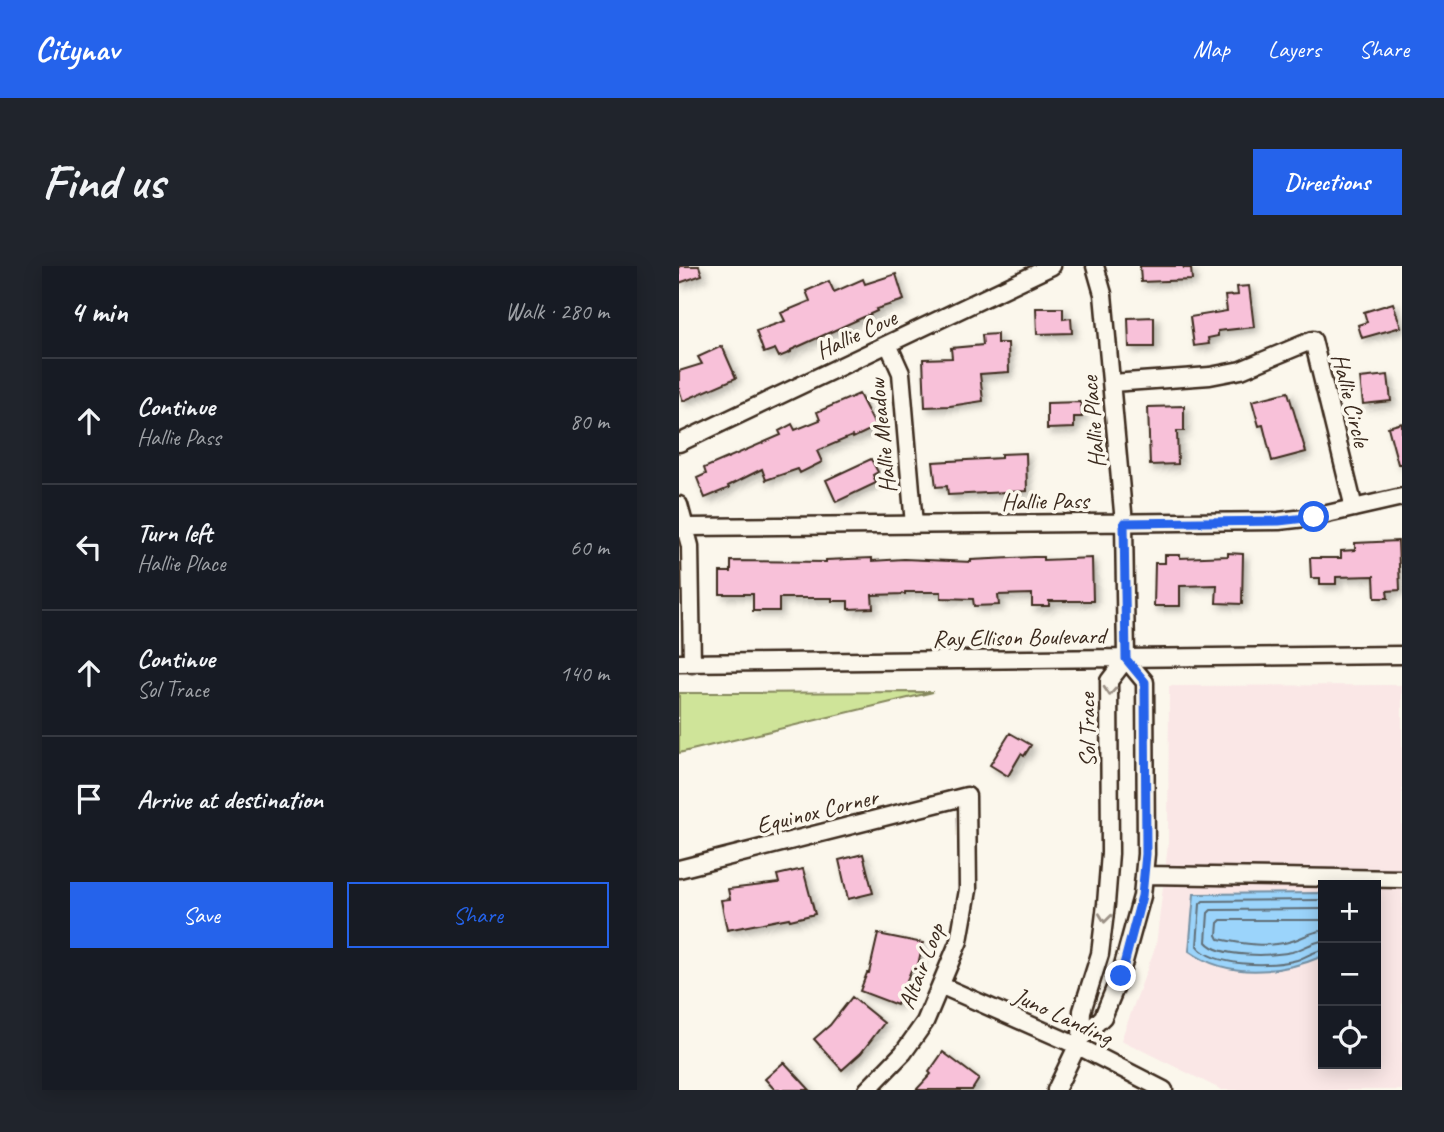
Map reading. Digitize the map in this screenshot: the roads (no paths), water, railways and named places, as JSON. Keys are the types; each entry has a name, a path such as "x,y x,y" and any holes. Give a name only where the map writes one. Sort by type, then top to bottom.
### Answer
{"street":[{"name":"Hallie Cove","path":"679,443 1052,266"},
{"name":"Hallie Place","path":"1095,266 1103,294 1124,523 1126,659"},
{"name":"Hallie Circle","path":"1112,383 1210,376 1241,370 1313,340 1354,508"},
{"name":"Hallie Meadow","path":"888,344 901,373 914,525"},
{"name":"Hallie Pass","path":"687,527 1279,521 1314,517 1402,497"},
{"path":"679,505 690,546 686,664"},
{"name":"Ray Ellison Boulevard","path":"686,664 1402,655"},
{"name":"Sol Trace","path":"1056,1090 1080,1042 1103,1017 1121,976 1133,933 1144,875 1145,682 1126,659 1109,681 1110,853 1106,904 1100,954 1082,1011 1080,1042"},
{"name":"Equinox Corner","path":"679,869 967,796"},
{"name":"Altair Loop","path":"867,1090 903,1054 925,1022 959,942 968,890 967,796"},
{"path":"1144,875 1402,879"},
{"name":"Juno Landing","path":"942,985 1080,1042 1164,1090"}],"water":[{"path":"1318,893 1318,958 1290,967 1255,971 1237,970 1204,960 1189,951 1194,894"}]}
